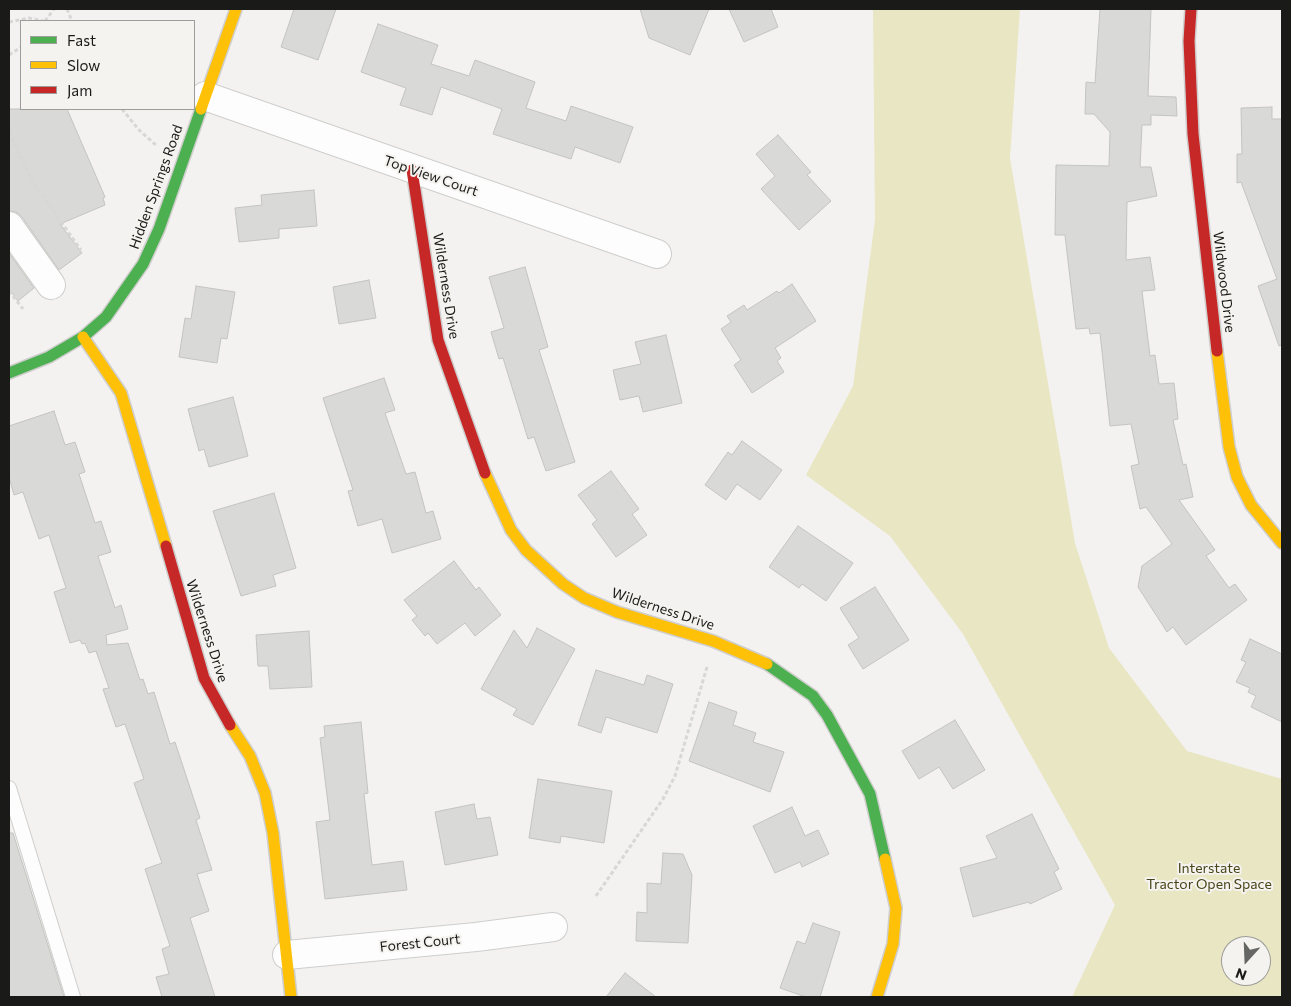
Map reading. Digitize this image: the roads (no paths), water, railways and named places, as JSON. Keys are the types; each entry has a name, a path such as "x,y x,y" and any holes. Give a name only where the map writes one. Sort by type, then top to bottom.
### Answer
{"street":[{"name":"Hidden Springs Road","path":"9,373 49,357 83,337 106,317 127,290 143,264 159,229 236,9"},
{"name":"Wildwood Drive","path":"1191,9 1189,41 1193,134 1206,263 1229,447 1237,477 1251,504 1282,544"},
{"name":"Top View Court","path":"205,96 412,170 657,254"},
{"name":"Wilderness Drive","path":"412,170 438,340 492,492 511,530 526,550 563,584 584,598 617,612 656,622 713,641 774,667 813,696 827,715 870,794 896,908 894,944 877,997"},
{"path":"9,226 51,285"},
{"name":"Wilderness Drive","path":"83,337 121,393 204,678 217,705 250,756 265,793 272,833 291,997"},
{"name":"Forest Court","path":"287,955 476,937 552,927"}],"lane":[{"path":"9,788 73,997"}],"park label":[{"name":"Interstate Tractor Open Space","path":"1209,876"}]}
